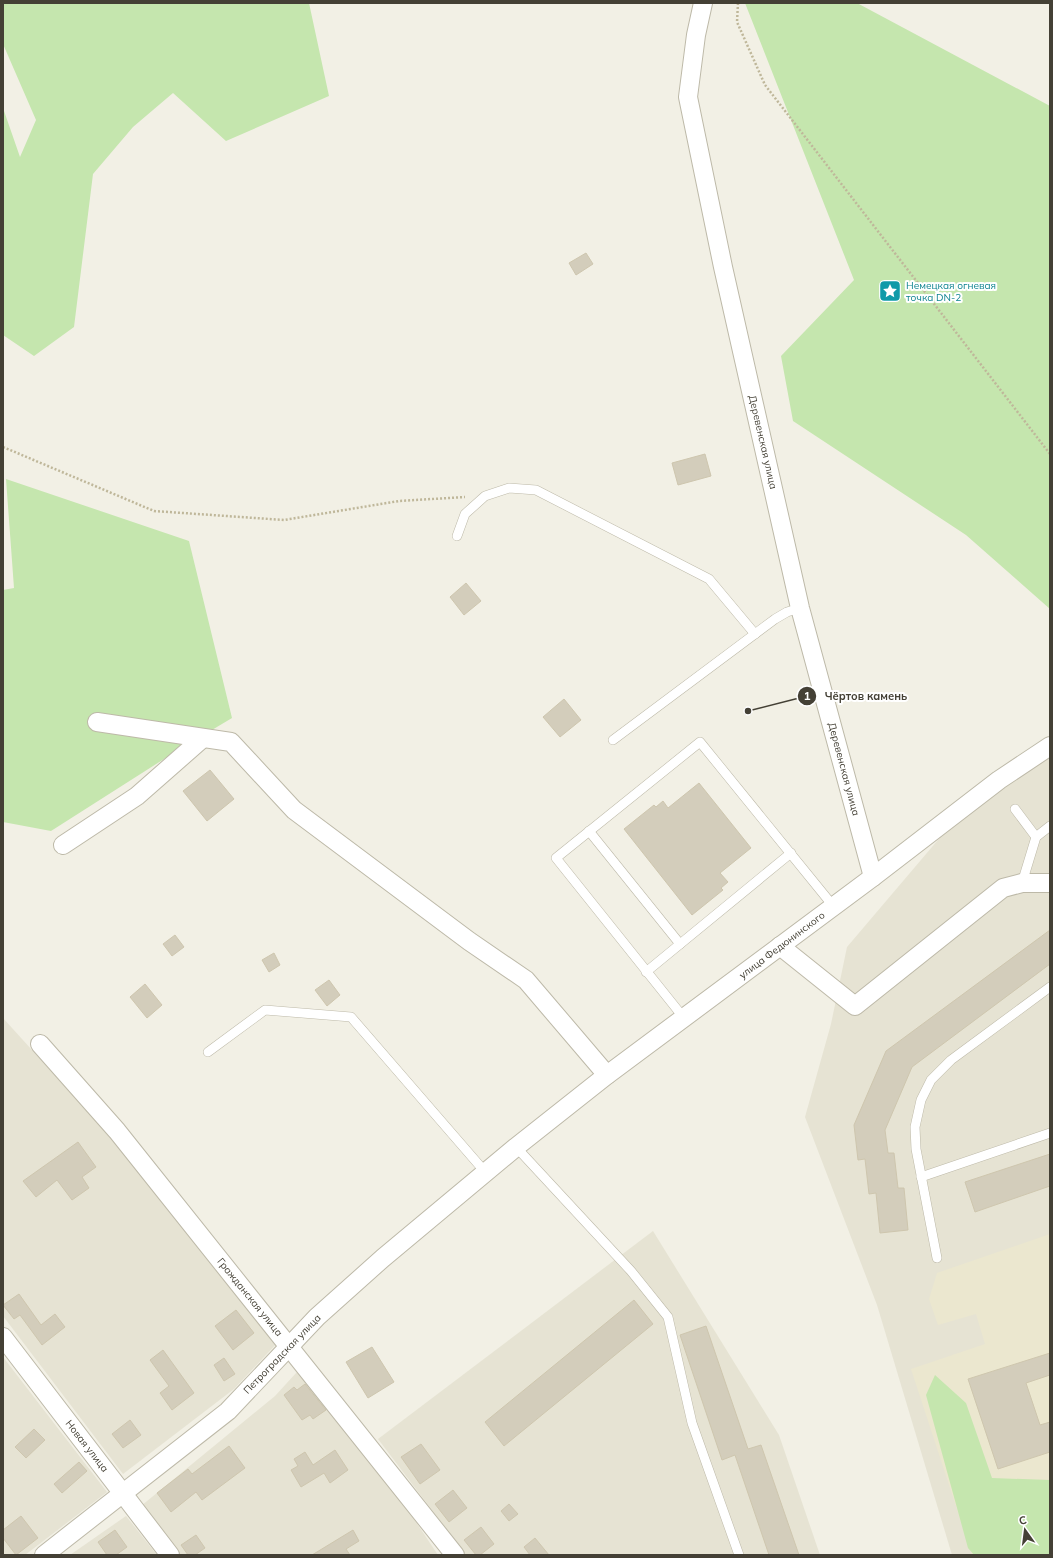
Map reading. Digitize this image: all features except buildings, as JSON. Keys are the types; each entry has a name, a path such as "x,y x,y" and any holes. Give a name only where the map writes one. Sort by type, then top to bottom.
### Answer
{"street":[{"name":"Деревенская улица","path":"703,3 696,35 688,97 723,267 800,608 873,877"},
{"path":"97,722 231,742 294,810 469,941 526,980 607,1075"},
{"path":"63,844 137,796 203,738"},
{"name":"улица Федюнинского","path":"516,1147 607,1075 834,907 999,780 1050,746"},
{"path":"780,946 855,1006 1003,888 1022,883 1050,883"},
{"name":"Гражданская улица","path":"40,1044 117,1131 455,1555"},
{"name":"Петроградская улица","path":"44,1555 228,1411 317,1317 383,1258 516,1147"},
{"name":"Новая улица","path":"3,1337 170,1555"}],"lane":[{"path":"457,536 465,514 485,496 509,488 536,490 709,579 755,634"},
{"path":"613,740 775,619 787,612 800,608"},
{"path":"684,1018 556,858 700,742 834,907"},
{"path":"1015,809 1036,836"},
{"path":"1022,883 1036,836 1050,826"},
{"path":"589,831 680,944"},
{"path":"646,972 790,853"},
{"path":"937,1258 916,1149 915,1127 921,1100 931,1080 951,1060 1050,987"},
{"path":"208,1052 265,1010 351,1017 486,1173"},
{"path":"921,1177 1050,1133"},
{"path":"516,1147 631,1271 668,1317 692,1423 739,1555"}],"path":[{"path":"738,3 737,22 765,85 1050,454"},
{"path":"3,446 154,511 284,520 399,500 485,496"}],"shaded area":[{"path":"1050,735 1050,1555 952,1555 877,1305 805,1117 831,1024 847,947 994,774"},
{"path":"3,1018 108,1134 278,1342 234,1389 123,1474 3,1316"},
{"path":"653,1231 779,1435 820,1555 466,1555 378,1439"},
{"path":"1050,1234 1050,1555 972,1555 911,1369 985,1344 976,1314 938,1325 929,1299 937,1273"},
{"path":"3,1357 107,1492 25,1555 3,1555"},
{"path":"307,1361 438,1555 178,1555 141,1506 275,1396"},
{"path":"126,1516 157,1555 70,1555"}],"green space":[{"path":"3,3 309,3 329,96 226,141 173,93 133,127 93,174 74,327 34,356 3,335 3,108 20,157 36,120 3,44"},
{"path":"745,3 857,3 1050,106 1050,609 966,535 793,421 781,356 854,280"},
{"path":"6,479 189,541 232,718 175,752 51,831 3,822 3,590 14,588"},
{"path":"935,1375 966,1403 992,1478 1050,1480 1050,1555 974,1555 968,1548 926,1395"}],"place":[{"name":"Немецкая огневая точка DN-2","path":"890,291"},
{"name":"Чёртов камень","path":"748,711"}]}
